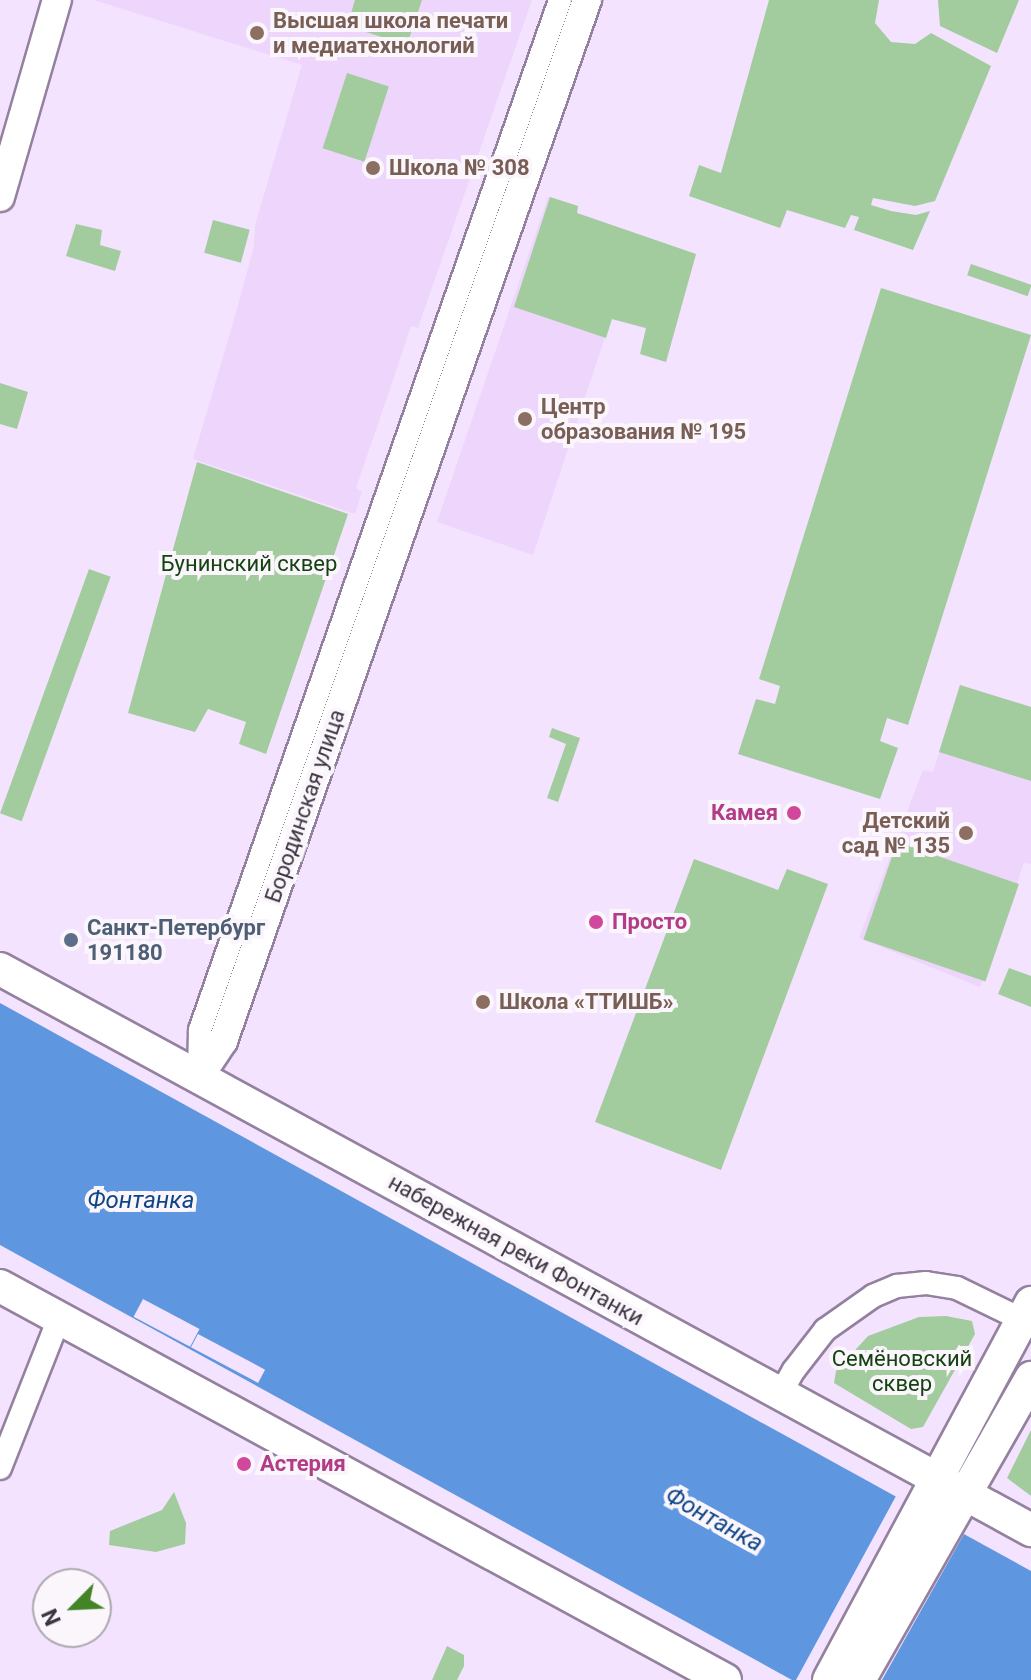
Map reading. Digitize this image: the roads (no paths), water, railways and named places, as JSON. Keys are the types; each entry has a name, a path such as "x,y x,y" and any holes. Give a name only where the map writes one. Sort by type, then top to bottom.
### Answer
{"main road":[{"name":"набережная реки Фонтанки","path":"0,969 1031,1530"},
{"path":"0,1286 725,1680"},
{"path":"859,1680 934,1518 936,1478 1028,1315"},
{"path":"829,1680 934,1518 966,1494 1031,1378"}],"street":[{"path":"0,197 57,0"},
{"name":"Бородинская улица","path":"199,1077 200,1030 560,0"},
{"name":"Бородинская улица","path":"199,1077 223,1041 587,0"},
{"path":"781,1393 794,1370 825,1330 873,1296 897,1286 926,1283 957,1288 1028,1315"},
{"path":"0,1468 59,1318"}],"water":[{"name":"Фонтанка","path":"0,1003 1031,1571 1031,1680 792,1680 0,1245"}],"place":[{"name":"Высшая школа печати и медиатехнологий","path":"257,33"},
{"name":"Школа № 308","path":"373,168"},
{"name":"Центр образования № 195","path":"525,419"},
{"name":"Камея","path":"794,813"},
{"name":"Детский сад № 135","path":"966,833"},
{"name":"Просто","path":"596,922"},
{"name":"Санкт-Петербург 191180","path":"71,940"},
{"name":"Школа «ТТИШБ»","path":"483,1002"},
{"name":"Астерия","path":"244,1464"}],"park label":[{"name":"Бунинский сквер","path":"249,564"},
{"name":"Семёновский сквер","path":"902,1370"}]}
